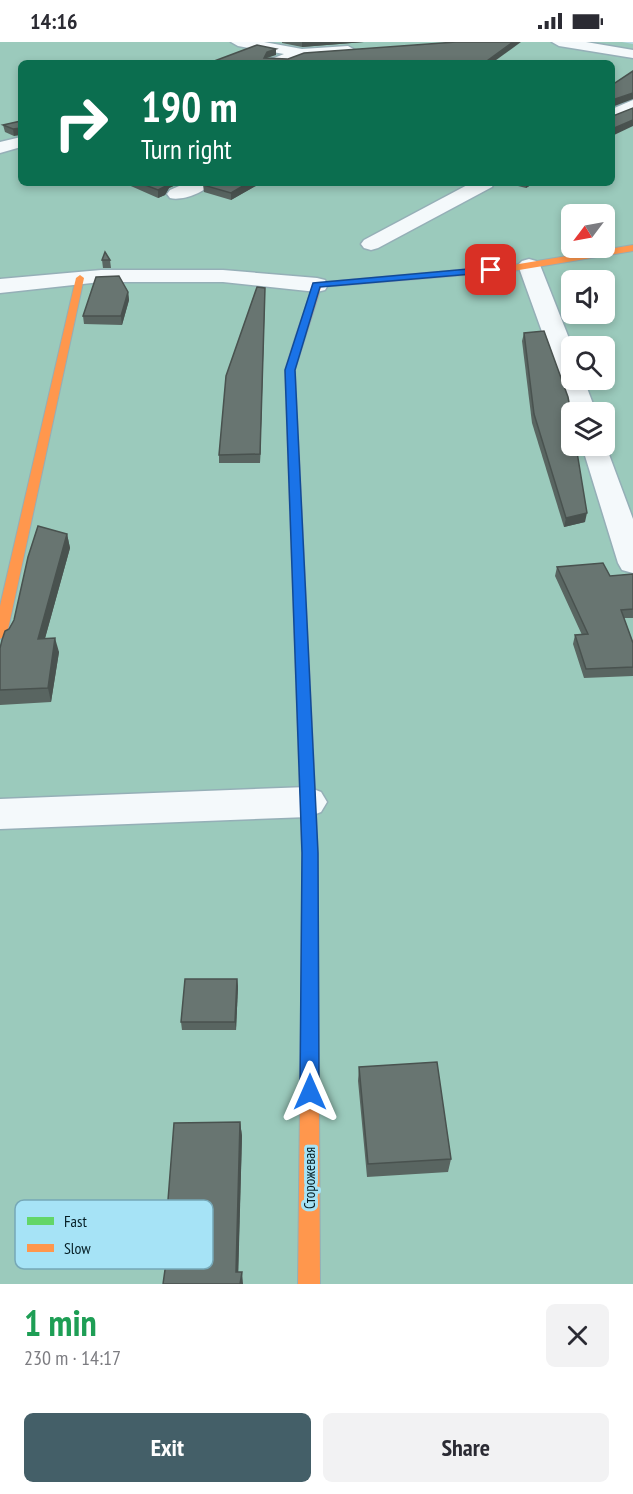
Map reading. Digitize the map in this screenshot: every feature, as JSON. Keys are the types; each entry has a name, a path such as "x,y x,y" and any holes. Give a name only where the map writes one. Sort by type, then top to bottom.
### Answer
{"street":[{"path":"238,42 302,53 361,50"},
{"path":"559,42 633,54"},
{"path":"282,60 302,53"},
{"path":"615,114 633,105"},
{"path":"0,148 18,143"},
{"path":"177,194 195,186"},
{"path":"371,244 479,186"},
{"path":"0,286 101,276 223,276 317,285 529,266 633,248"},
{"path":"529,266 561,350"},
{"path":"0,634 80,278"},
{"name":"Сторожевая","path":"309,1284 310,853 290,370 317,285"},
{"path":"598,456 633,563"},
{"path":"0,814 308,802"}],"green space":[{"path":"0,42 622,42 633,44 633,1284 0,1284"}],"building":[{"path":"456,42 513,42 488,60 217,60 257,45 276,49 267,52 264,58 288,59 304,53"},
{"path":"633,71 633,93 615,99 615,83"},
{"path":"633,108 633,120 615,128 615,115"},
{"path":"18,122 18,128 13,129 3,125"},
{"path":"148,186 165,186 158,190"},
{"path":"206,186 243,186 231,193"},
{"path":"105,252 110,260 102,260"},
{"path":"119,276 128,292 121,316 83,316 96,277"},
{"path":"257,287 265,288 260,454 219,455 226,376"},
{"path":"544,331 561,378 561,390 565,390 568,397 569,402 561,402 561,456 578,456 587,513 566,518 534,414 524,333"},
{"path":"38,526 67,534 38,639 55,638 48,688 0,690 0,648 5,631 9,629 14,620 28,557"},
{"path":"603,563 610,576 633,574 633,609 621,610 633,643 633,667 586,669 575,635 588,634 557,567"},
{"path":"185,979 237,979 235,1022 181,1022"},
{"path":"437,1062 451,1159 368,1164 359,1067"},
{"path":"240,1122 236,1272 242,1272 240,1284 163,1284 165,1269 213,1269 213,1200 168,1200 174,1123"}],"traffic: fast":[{"path":"301,335 290,370 310,853 310,913"}],"traffic: slow":[{"path":"301,335 317,285 513,268 633,248"},
{"path":"0,634 80,278"},
{"path":"309,1284 310,913"}],"route":[{"path":"310,1092 310,853 290,370 317,285 491,270"}]}
